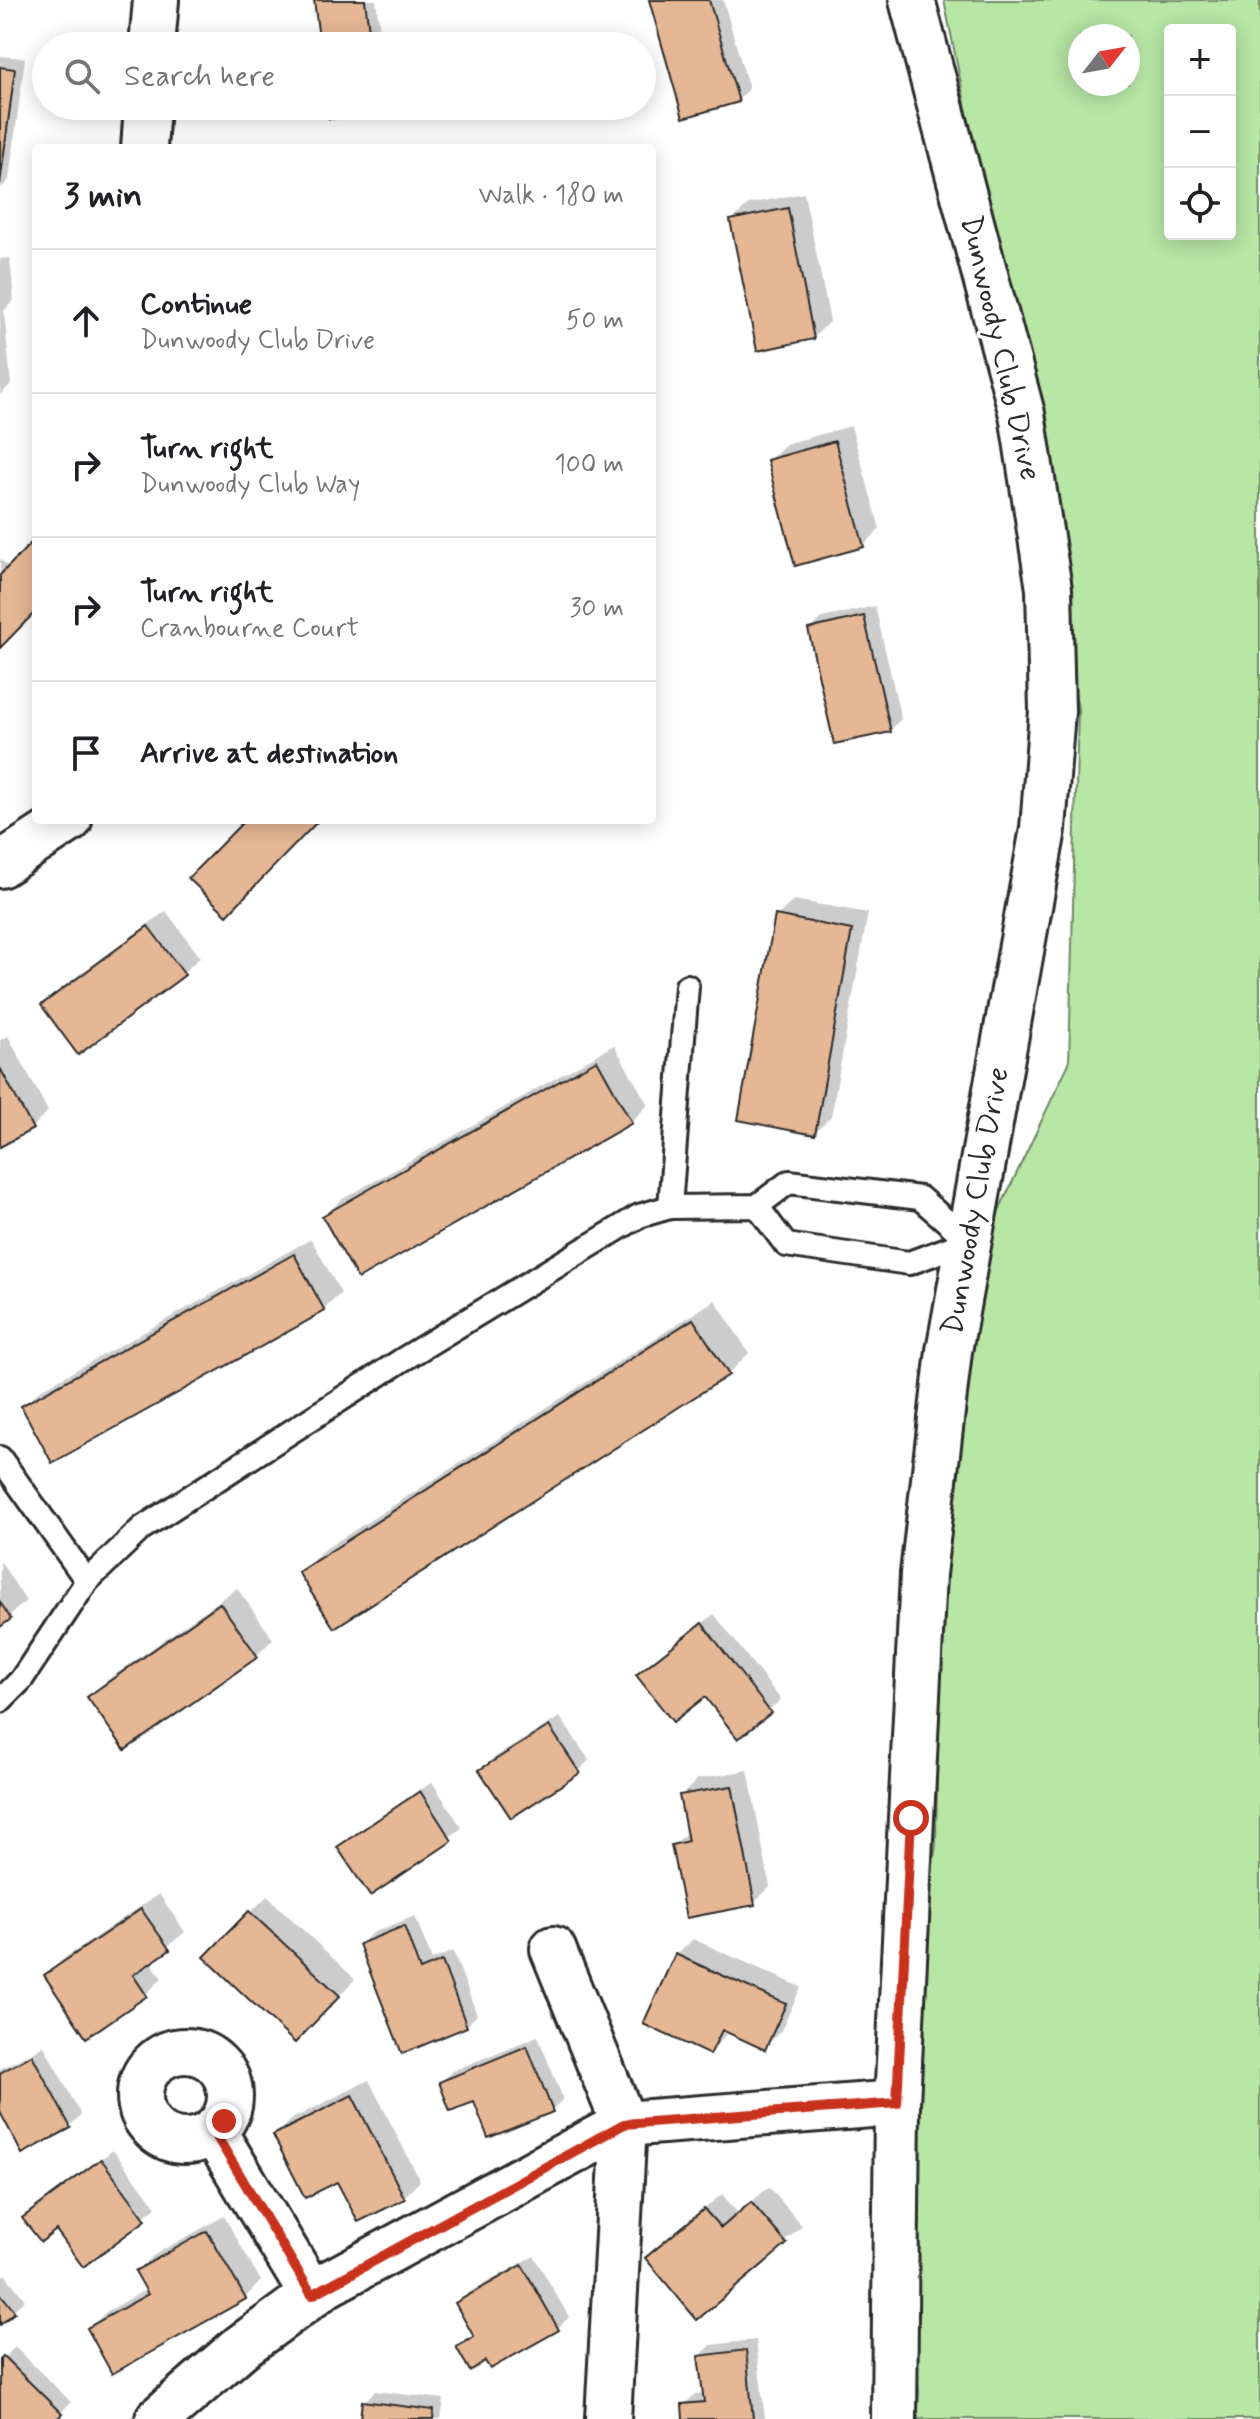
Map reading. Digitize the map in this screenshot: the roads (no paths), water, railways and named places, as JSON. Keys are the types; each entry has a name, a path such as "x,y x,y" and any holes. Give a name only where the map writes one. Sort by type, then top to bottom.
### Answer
{"street":[{"path":"153,32 156,0"},
{"name":"Dunwoody Club Drive","path":"894,2419 897,2103 923,1574 949,1351 1043,829 1052,711 1049,589 1022,414 912,0"},
{"path":"144,144 146,120"},
{"path":"0,865 63,824"},
{"path":"553,1949 624,2124 608,2419"},
{"path":"158,2419 241,2347 312,2295 624,2124 897,2103"},
{"path":"214,2132 312,2295"}],"lane":[{"path":"670,1207 687,986"},
{"path":"0,1701 21,1680 87,1581 142,1528 402,1360 639,1216 670,1207 757,1206 789,1182 920,1198 969,1241 909,1263 786,1245 757,1206"},
{"path":"0,1458 87,1581"}]}
